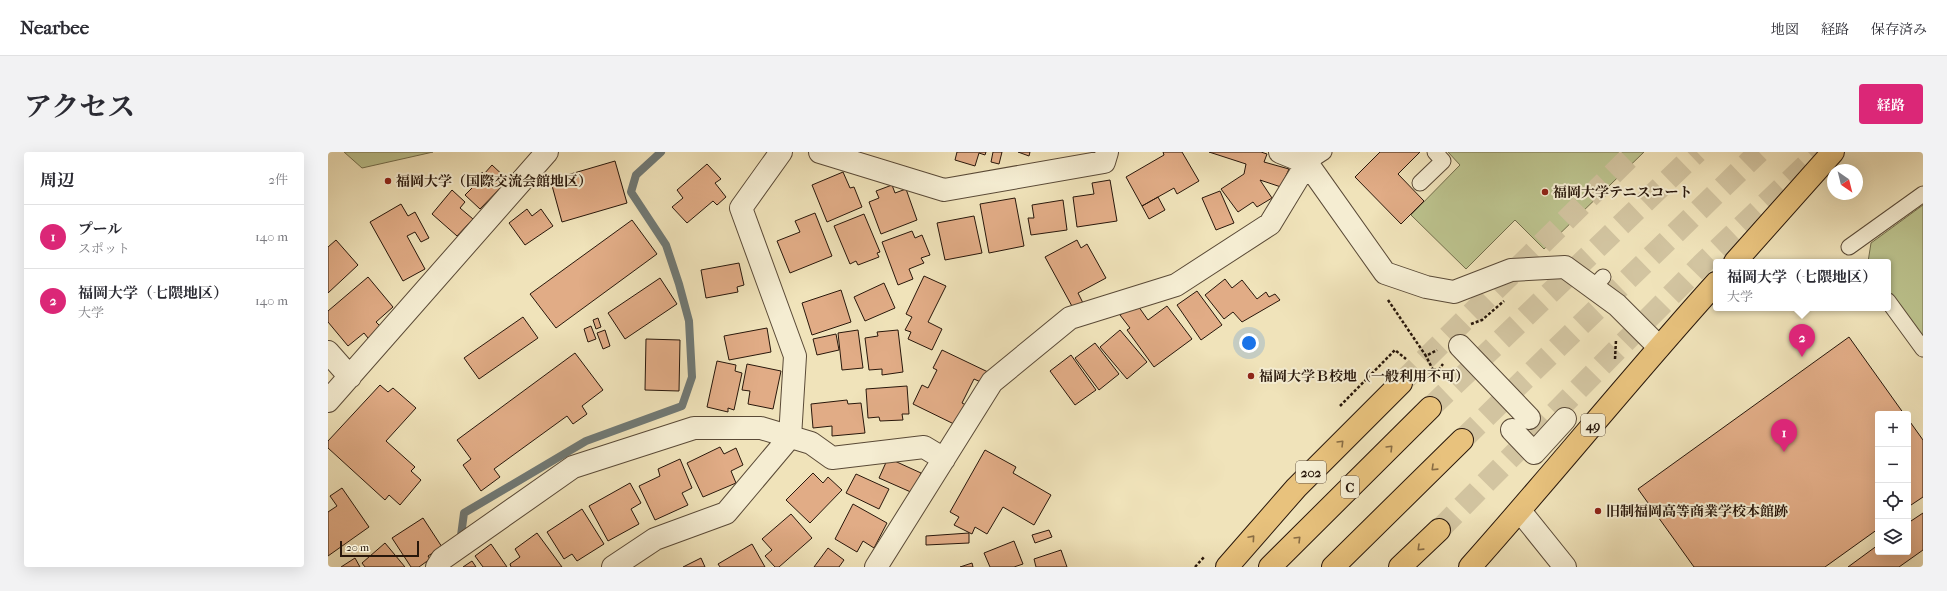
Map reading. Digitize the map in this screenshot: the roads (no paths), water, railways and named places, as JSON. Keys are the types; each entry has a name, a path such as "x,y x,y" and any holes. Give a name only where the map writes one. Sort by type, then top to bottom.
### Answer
{"main road":[{"path":"1738,259 1833,152"},
{"name":"49","path":"1470,567 1713,286"},
{"name":"202","path":"1227,567 1296,488 1402,382"},
{"name":"C","path":"1270,567 1430,408"},
{"path":"1333,567 1462,440"},
{"path":"1400,567 1439,530"}],"street":[{"path":"328,401 547,152"},
{"path":"613,567 655,539 726,512 790,437 795,356 741,208 780,152"},
{"path":"820,152 944,190 1104,162 1107,152"},
{"path":"1280,152 1309,156 1384,273 1426,287 1454,292 1511,270 1565,267 1598,282 1617,305 1659,347"},
{"path":"876,567 992,382 1070,318 1176,285 1270,224 1309,156"},
{"path":"1460,346 1520,424 1534,453 1565,419"},
{"path":"328,352 350,377"},
{"path":"439,563 574,467 694,428 761,428 811,443 832,458 924,447 944,459"},
{"path":"1520,511 1565,567"}],"lane":[{"path":"1420,184 1443,161 1435,152"},
{"path":"1849,247 1923,194"},
{"path":"1891,304 1923,349"}],"waterway":[{"path":"460,543 464,513 586,441 682,406 692,377 689,321 666,245 631,192 636,175 661,152"}],"tunnel":[{"path":"1401,383 1635,152"},
{"path":"1430,408 1697,152"},
{"path":"1462,440 1759,152"},
{"path":"1439,530 1702,264 1820,152"}],"place":[{"name":"福岡大学（国際交流会館地区）","path":"388,181"},
{"name":"福岡大学テニスコート","path":"1545,192"},
{"name":"福岡大学（七隈地区）","path":"1802,357"},
{"name":"福岡大学Ｂ校地（一般利用不可）","path":"1251,376"},
{"name":"プール","path":"1784,452"},
{"name":"旧制福岡高等商業学校本館跡","path":"1598,511"}]}
